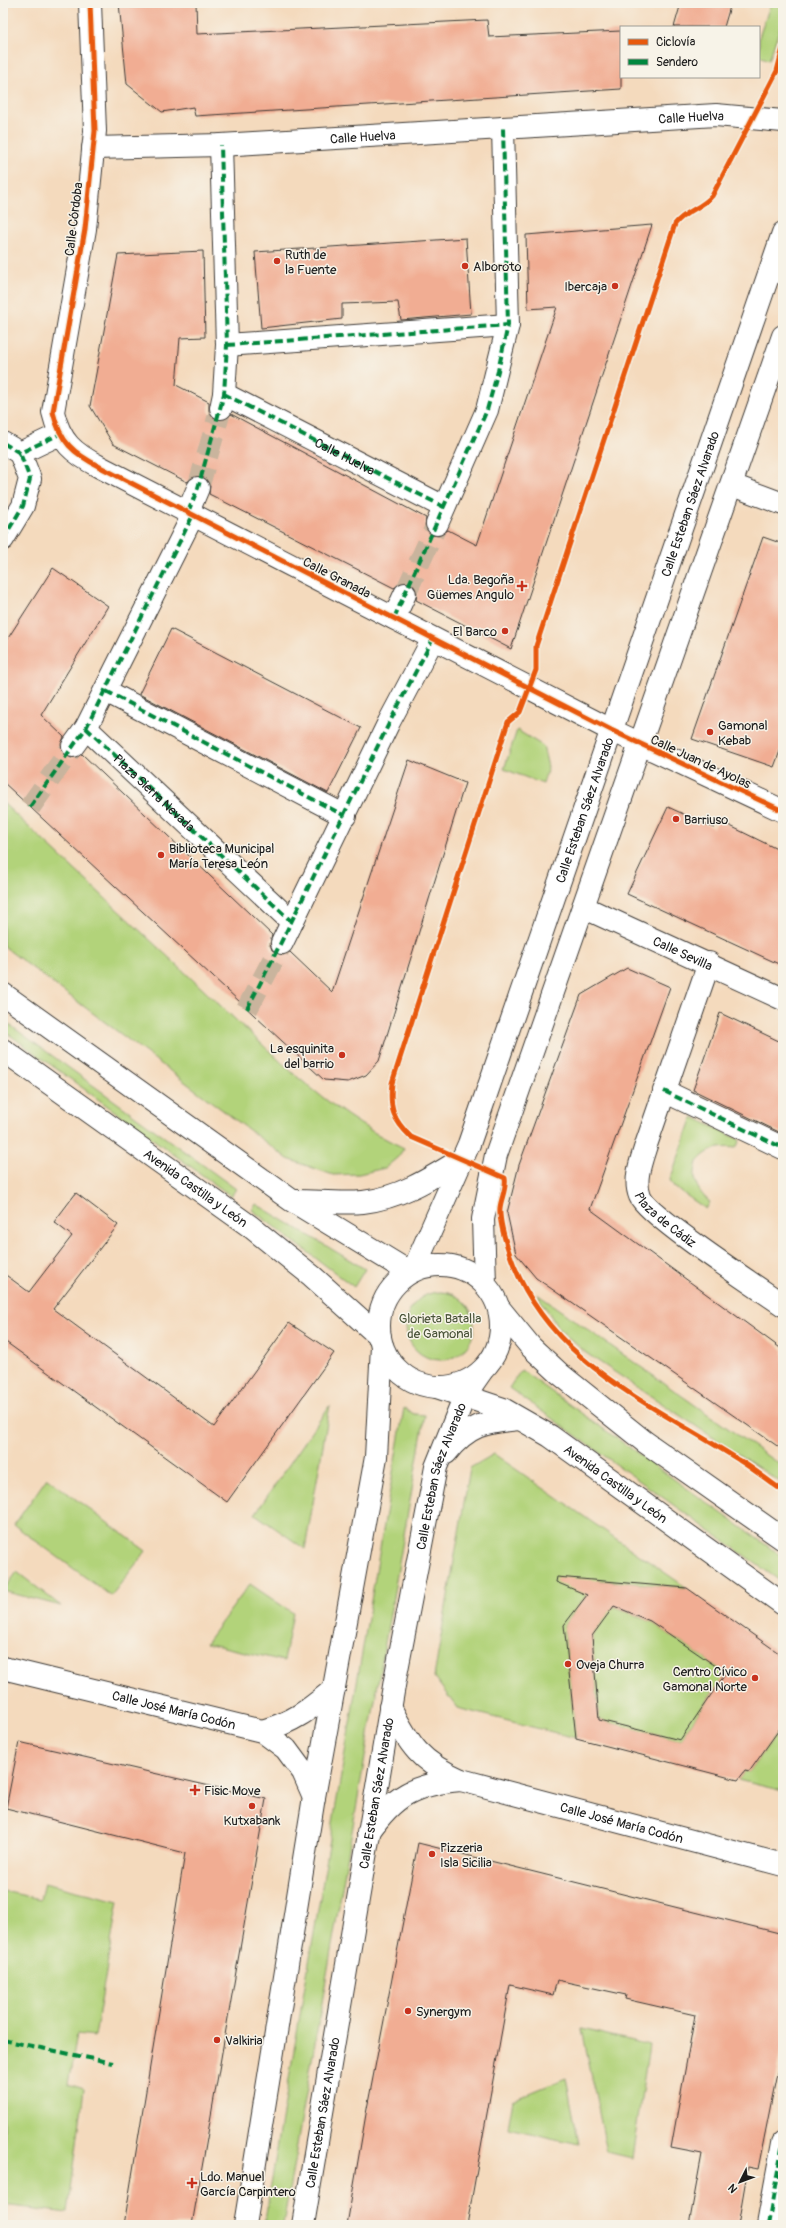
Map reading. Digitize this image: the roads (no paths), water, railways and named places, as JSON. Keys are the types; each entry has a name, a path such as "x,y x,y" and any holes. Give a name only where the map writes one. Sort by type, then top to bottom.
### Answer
{"street":[{"name":"Calle Córdoba","path":"60,434 53,412 85,229 95,132 90,3"},
{"name":"Calle Huelva","path":"93,148 221,145 716,115 783,121"},
{"name":"Calle Huelva","path":"221,145 227,345 222,401 440,516 487,410 498,371 508,325 504,128"},
{"name":"Calle Esteban Sáez Alvarado","path":"411,1272 469,1144 783,232"},
{"path":"227,345 508,325"},
{"path":"485,1284 483,1219 496,1155 783,336"},
{"path":"3,539 23,506 30,479 12,448 60,434"},
{"name":"Calle Granada","path":"60,434 71,448 82,457 611,730"},
{"path":"732,485 783,504"},
{"path":"73,746 86,728 106,691 191,513 198,488"},
{"path":"394,618 405,594"},
{"path":"282,943 345,816 389,722 433,638"},
{"path":"106,691 345,816"},
{"name":"Plaza Sierra Nevada","path":"86,728 292,922"},
{"name":"Calle Juan de Ayolas","path":"611,730 783,811"},
{"name":"Calle Sevilla","path":"583,907 709,963 783,999"},
{"name":"Plaza de Cádiz","path":"709,963 664,1091 640,1166 638,1189 640,1198 663,1220 783,1306"},
{"path":"3,994 291,1200 411,1272"},
{"name":"Avenida Castilla y León","path":"3,1050 251,1228 312,1276 381,1341"},
{"path":"664,1091 783,1148"},
{"path":"291,1200 363,1202 386,1197 412,1188 462,1159"},
{"path":"245,2225 314,1797 376,1457 381,1341 379,1322 384,1299 399,1280 411,1272 433,1265 456,1266 466,1270 485,1284 494,1295 499,1308 502,1329 499,1343 494,1355 481,1372 461,1384 437,1387 415,1382 404,1375 391,1363 381,1341"},
{"path":"499,1308 531,1347 560,1374 645,1442 783,1539"},
{"name":"Calle Esteban Sáez Alvarado","path":"303,2225 390,1707 436,1467 465,1395 481,1372"},
{"name":"Avenida Castilla y León","path":"437,1387 465,1395 503,1409 550,1436 783,1604"},
{"path":"436,1467 453,1445 471,1429 493,1421 519,1419"},
{"name":"Calle José María Codón","path":"3,1668 262,1731 286,1748 303,1772 314,1797"},
{"path":"262,1731 284,1725 307,1712 334,1689"},
{"name":"Calle José María Codón","path":"390,1707 412,1747 426,1761 443,1772 461,1780 783,1865"},
{"name":"Calle José María Codón","path":"368,1833 382,1813 399,1798 417,1787 436,1782 461,1780"},
{"path":"768,2225 783,2144"}],"tunnel":[{"path":"198,488 221,408"},
{"path":"405,594 437,524"},
{"path":"30,807 73,746"},
{"path":"247,1009 282,943"}],"place":[{"name":"Ruth de la Fuente","path":"277,261"},
{"name":"Alboroto","path":"465,266"},
{"name":"Ibercaja","path":"615,286"},
{"name":"Lda. Begoña Güemes Angulo","path":"522,586"},
{"name":"El Barco","path":"505,631"},
{"name":"Gamonal Kebab","path":"710,732"},
{"name":"Barriuso","path":"676,819"},
{"name":"Biblioteca Municipal María Teresa León","path":"161,855"},
{"name":"La esquinita del barrio","path":"342,1055"},
{"name":"Oveja Churra","path":"568,1664"},
{"name":"Centro Cívico Gamonal Norte","path":"755,1678"},
{"name":"Fisic Move","path":"195,1790"},
{"name":"Kutxabank","path":"252,1806"},
{"name":"Pizzeria Isla Sicilia","path":"432,1854"},
{"name":"Synergym","path":"408,2011"},
{"name":"Valkiria","path":"217,2040"},
{"name":"Ldo. Manuel García Carpintero","path":"192,2183"}],"park label":[{"name":"Glorieta Batalla de Gamonal","path":"440,1326"}]}
